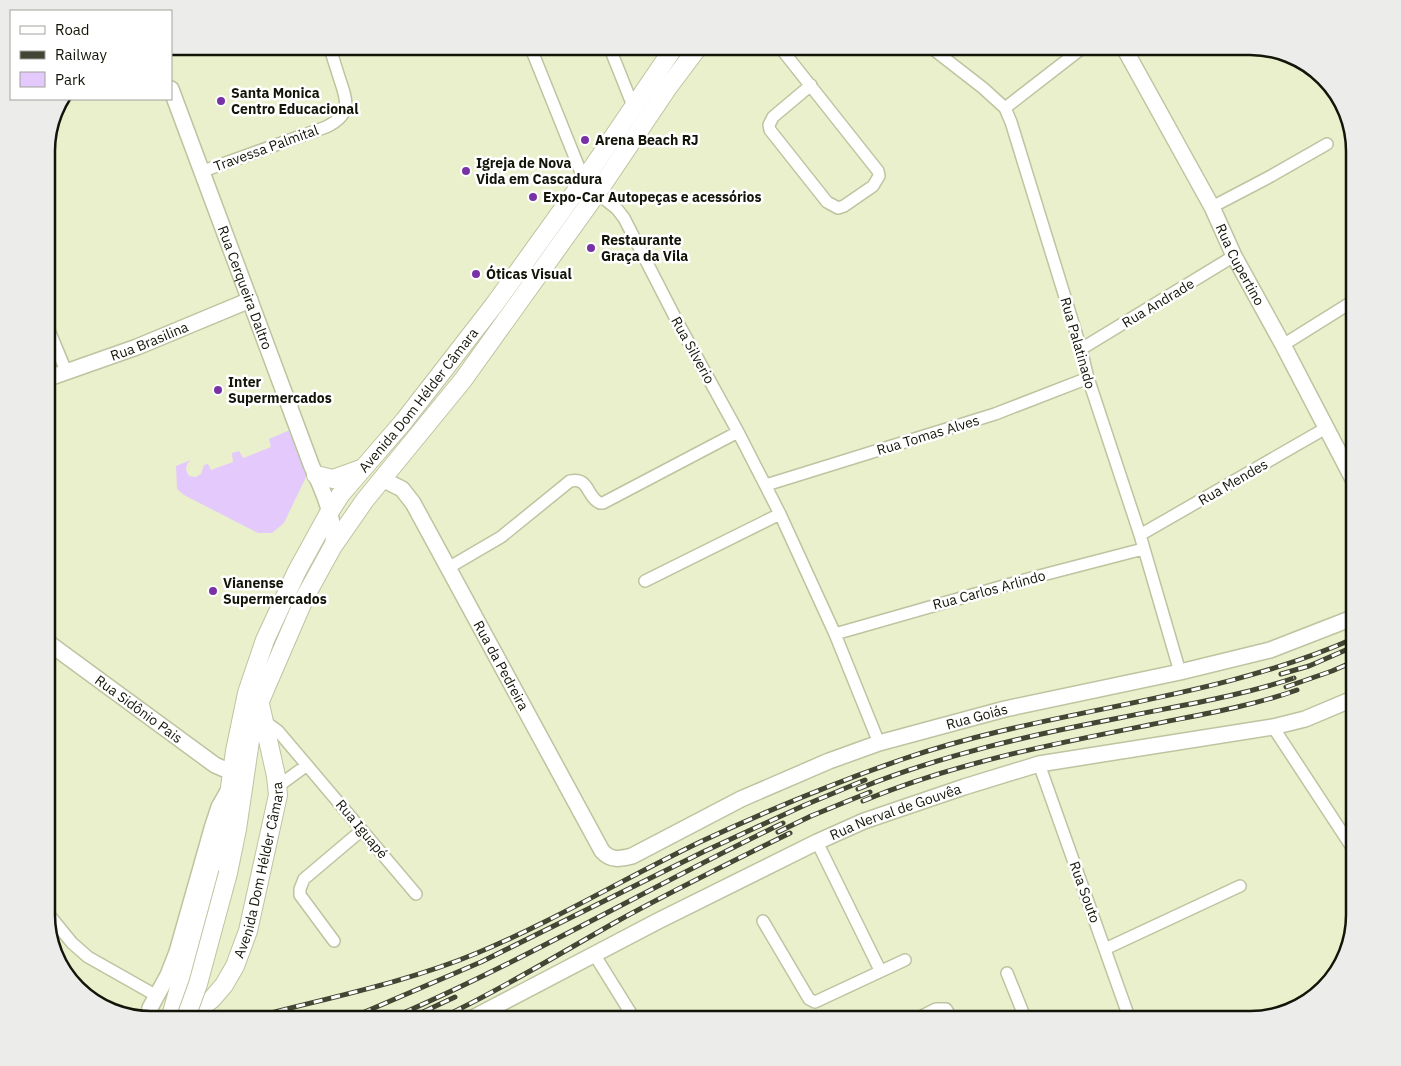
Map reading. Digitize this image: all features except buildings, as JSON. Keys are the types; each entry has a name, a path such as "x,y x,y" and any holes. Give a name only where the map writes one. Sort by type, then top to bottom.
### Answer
{"main road":[{"name":"Avenida Dom Hélder Câmara","path":"221,871 225,824 241,714 252,673 281,604 330,510 361,469 404,420 494,305 584,180 669,55"},
{"name":"Avenida Dom Hélder Câmara","path":"221,871 237,829 252,727 260,701 282,646 305,597 334,546 348,522 463,380 597,193 669,86 692,55"},
{"name":"Rua Cupertino","path":"1128,55 1212,207 1234,256 1346,466"},
{"name":"Rua Cerqueira Daltro","path":"172,92 330,510 334,526 334,546"},
{"name":"Rua Brasilina","path":"55,375 137,347 250,300"},
{"path":"316,475 333,479 361,469"},
{"name":"Rua da Pedreira","path":"382,479 407,493 602,851 607,857 614,858"},
{"name":"Rua Goiás","path":"614,858 632,856 742,800 829,761 879,743 1006,709 1180,672 1270,650 1346,621"},
{"name":"Rua Sidônio Pais","path":"55,654 215,765 232,780"},
{"name":"Avenida Dom Hélder Câmara","path":"197,1011 212,999 229,977 237,961 248,931 276,804 277,787 274,761 260,701"},
{"name":"Rua Nerval de Gouvêa","path":"486,1011 594,954 817,842 864,822 964,787 1039,764 1273,727 1305,719 1346,702"},
{"name":"Avenida Dom Hélder Câmara","path":"150,1011 177,952 216,816 232,780"},
{"path":"173,1011 221,871"},
{"path":"188,1011 198,984 221,871"}],"street":[{"name":"Travessa Palmital","path":"203,171 317,130 338,120 345,110 347,99 332,55"},
{"path":"534,55 584,180"},
{"path":"613,55 633,106"},
{"path":"785,55 810,85 878,171 879,176 873,186 838,208 827,202 770,130 769,125 773,117 810,85"},
{"name":"Rua Palatinado","path":"941,55 1005,108 1020,150 1081,349 1088,378 1140,535 1180,672"},
{"path":"1005,108 1073,55"},
{"path":"1212,207 1326,144"},
{"name":"Rua Silverio","path":"597,193 617,209 624,218 678,323 766,485 835,634 879,743"},
{"name":"Rua Andrade","path":"1081,349 1234,256"},
{"path":"1283,345 1346,306"},
{"path":"55,344 66,371"},
{"name":"Rua Tomas Alves","path":"766,485 995,414 1088,378"},
{"name":"Rua Mendes","path":"1140,535 1326,428"},
{"path":"448,568 501,537 570,481 580,481 587,487 594,500 603,503 738,432"},
{"path":"645,581 780,514"},
{"name":"Rua Carlos Arlindo","path":"835,634 988,590 1143,549"},
{"name":"Rua Iguapé","path":"264,721 278,731 416,894"},
{"path":"1273,727 1346,838"},
{"name":"Rua Souto","path":"1039,764 1127,1011"},
{"path":"277,787 307,765"},
{"path":"334,941 300,895 300,889 304,879 362,830"},
{"path":"817,842 880,970"},
{"path":"1105,949 1240,886"},
{"path":"763,921 812,1001 818,1002 880,970 905,960"},
{"path":"55,922 72,943 88,957 157,996"},
{"path":"594,954 629,1011"},
{"path":"1007,973 1022,1011"},
{"path":"934,1011 940,1008 947,1011"}],"green space":[{"path":"292,430 306,471 306,477 284,523 272,533 258,533 184,495 177,489 176,466 191,460 187,464 186,470 189,476 196,477 201,474 204,465 208,464 211,470 233,462 232,453 239,451 243,458 271,447 269,439"}],"railway":[{"path":"279,1011 420,974 477,953 506,941 672,856 775,808 903,759 959,742 1016,728 1244,677 1346,641"},
{"path":"1281,674 1309,666 1346,650"},
{"path":"1286,687 1346,665"},
{"path":"858,789 921,766 987,747 1053,731 1229,696 1294,678"},
{"path":"863,801 968,765 1223,710 1297,690"},
{"path":"367,1011 481,962 705,851 865,780"},
{"path":"778,832 811,816 870,792"},
{"path":"407,1011 537,949 783,823"},
{"path":"456,1011 614,923 790,833"},
{"path":"425,1011 455,997"}],"place":[{"name":"Santa Monica Centro Educacional","path":"221,101"},
{"name":"Arena Beach RJ","path":"585,140"},
{"name":"Igreja de Nova Vida em Cascadura","path":"466,171"},
{"name":"Expo-Car Autopeças e acessórios","path":"533,197"},
{"name":"Restaurante Graça da Vila","path":"591,248"},
{"name":"Óticas Visual","path":"476,274"},
{"name":"Inter Supermercados","path":"218,390"},
{"name":"Vianense Supermercados","path":"213,591"}]}
